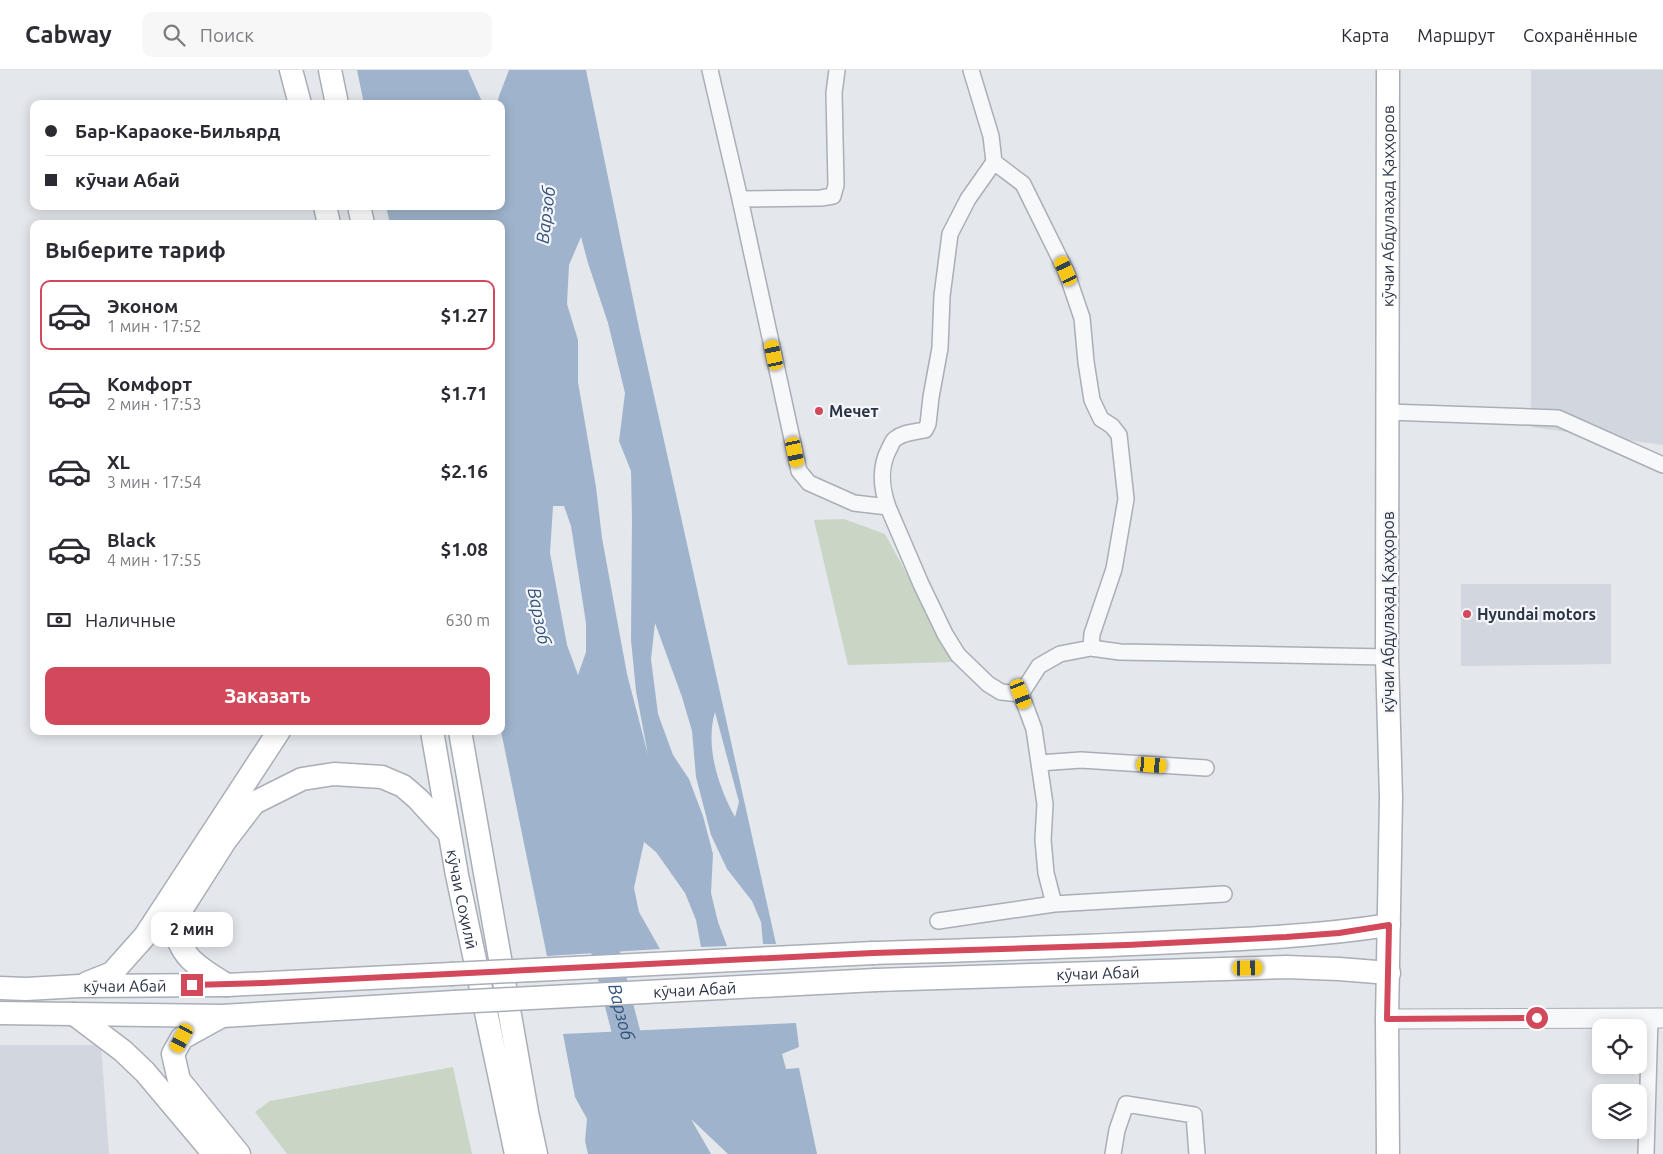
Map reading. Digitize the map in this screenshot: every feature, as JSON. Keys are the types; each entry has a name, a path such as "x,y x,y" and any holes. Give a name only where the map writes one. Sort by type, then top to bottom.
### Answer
{"main road":[{"path":"291,70 299,100"},
{"path":"330,70 336,100"},
{"name":"кӯчаи Абдулаҳад Қаҳҳоров","path":"1388,70 1387,657 1391,798 1387,1019 1388,1154"},
{"path":"80,986 112,973 145,936 276,735"},
{"name":"кӯчаи Соҳилӣ","path":"433,735 449,833 516,1154"},
{"path":"461,735 525,1102 536,1154"},
{"path":"226,984 199,968 183,951 175,932 174,921 225,841 254,804 302,779 334,774 382,777 403,786 418,799 449,833"},
{"name":"кӯчаи Абаӣ","path":"0,988 226,984 873,953 1127,945 1339,933 1389,925"},
{"name":"кӯчаи Абаӣ","path":"0,1013 222,1016 876,980 1286,967 1339,968 1389,973"},
{"path":"74,1014 123,1051 145,1072 214,1154"},
{"path":"222,1016 182,1038 173,1054 179,1080 239,1154"}],"street":[{"path":"710,70 799,471 809,483 854,503 888,506"},
{"path":"740,199 821,198 833,196 836,185 834,93 837,70"},
{"path":"970,70 991,136 994,162 968,199 950,234 942,296 940,348 928,424 925,430 909,432 894,440 883,464 882,490 921,584 945,634 958,655 988,684 1001,692 1021,694"},
{"path":"994,162 1023,184 1066,271 1082,318 1092,400 1101,419 1112,426 1119,435 1126,499 1114,569 1092,634 1091,648"},
{"path":"1388,412 1558,418 1663,465"},
{"path":"1021,694 1039,666 1060,654 1091,648 1120,652 1387,657"},
{"path":"1021,694 1034,729 1045,804 1043,840 1046,873 1054,904"},
{"path":"1039,763 1080,760 1206,768"},
{"path":"938,921 1054,904 1224,894"},
{"path":"1387,1019 1657,1018 1646,1154"},
{"path":"1112,1154 1117,1130 1126,1104 1194,1115 1197,1154"}],"shaded area":[{"path":"1531,70 1663,70 1663,445 1531,427"},
{"name":"Hyundai motors","path":"1461,584 1611,584 1611,664 1461,666"},
{"path":"0,1045 101,1045 109,1154 0,1154"}],"green space":[{"path":"844,519 885,534 955,662 848,665 814,520"},
{"path":"453,1067 472,1154 287,1154 255,1112 270,1101"}],"water":[{"path":"357,70 468,70 481,100 363,100"},
{"path":"509,70 586,70 639,328 776,944 763,944 761,922 752,901 727,869 711,835 696,777 692,731 682,697 655,623 651,659 658,714 673,755 689,779 703,816 713,854 711,893 718,922 727,946 701,947 696,920 685,893 656,852 644,842 634,888 639,912 660,949 547,956 502,735 505,735 505,220 389,220 387,210 505,210 505,100 498,100","holes":["581,237 608,323 625,393 619,441 631,471 631,640 636,691 648,755 627,674 602,538 596,487 578,382 578,340 567,304 569,265","553,506 564,506 571,526 586,623 586,652 578,675 567,645 550,553","715,712 739,802 735,817 723,792 712,752 712,725"]},
{"path":"796,1023 799,1047 782,1054 786,1069 799,1068 817,1154 728,1154 691,1119 711,1154 588,1154 585,1141 587,1119 575,1097 563,1034"}],"waterway":[{"name":"Варзоб","path":"596,915 635,1067"}],"place":[{"name":"Мечет","path":"819,411"},
{"name":"Hyundai motors","path":"1467,614"}],"route":[{"path":"192,985 873,953 1127,945 1339,933 1389,925 1387,1019 1537,1018"}]}
